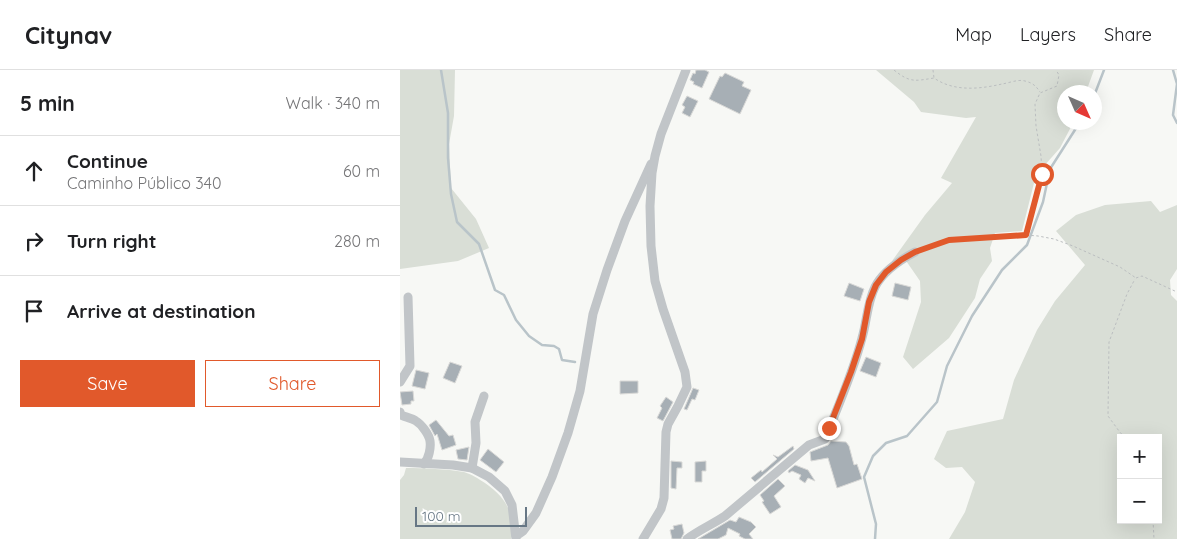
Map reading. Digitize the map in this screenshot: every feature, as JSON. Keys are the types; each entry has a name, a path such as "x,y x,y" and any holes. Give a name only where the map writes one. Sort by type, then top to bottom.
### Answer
{"street":[{"path":"643,539 661,509 664,498 666,432 668,424 687,387 685,372 655,281 651,246 650,206 655,156 661,134 686,70"},
{"path":"516,538 536,513 552,477 568,433 580,391 593,314 607,270 625,221 655,156"},
{"path":"687,539 725,516 809,444 825,439 862,339 869,302 876,285 886,272 915,252"},
{"path":"400,382 410,366 408,298"},
{"path":"472,468 476,443 476,422 484,396"},
{"path":"400,412 401,415 416,421 430,439 427,460 424,464"},
{"path":"400,462 472,468 489,478 505,491 512,505 516,538"}],"path":[{"path":"894,70 903,78 915,81 934,78"},
{"path":"933,70 934,78 940,83 951,87 986,88 1023,80 1034,84 1040,93"},
{"path":"1026,235 1042,174 1035,104 1040,93 1057,86 1058,75 1056,70"},
{"path":"915,252 949,240 1026,235 1038,236 1054,239 1073,246 1120,267 1136,278"},
{"path":"1122,434 1108,416 1109,342 1127,294 1136,278 1142,276 1177,292"},
{"path":"1153,524 1154,539"}],"shaded area":[{"path":"400,70 455,70 454,116 449,144 451,188 476,219 489,248 458,261 400,269"},
{"path":"876,70 1094,70 1089,85 1057,85 1057,130 1069,130 1060,148 1036,175 1022,231 995,233 990,248 992,261 980,279 975,298 949,338 913,369 903,357 921,302 920,281 902,255 892,261 925,215 952,183 941,178 976,117 966,118 921,112 914,102"},
{"path":"1151,201 1160,212 1177,205 1177,269 1170,280 1171,295 1177,301 1177,539 949,539 965,512 975,482 962,467 946,468 934,459 947,431 1003,419 1014,380 1037,330 1055,301 1085,265 1056,231 1076,215 1105,205"},
{"path":"406,468 464,472 485,483 504,500 507,506 512,529 511,539 400,539 400,480"}],"building":[{"path":"696,70 709,72 702,88 693,84 694,82 690,80"},
{"path":"725,73 744,82 742,86 751,90 740,114 709,99 720,76 722,77"},
{"path":"687,96 698,101 690,117 682,113 685,107 682,105"},
{"path":"849,283 864,289 860,301 844,296"},
{"path":"895,283 911,287 908,300 892,296"},
{"path":"866,357 881,363 876,377 860,371"},
{"path":"450,362 462,366 455,383 443,378"},
{"path":"416,370 429,373 425,389 412,386"},
{"path":"620,381 638,381 638,393 620,394"},
{"path":"693,388 699,390 695,400 692,399 687,410 684,409"},
{"path":"413,391 414,401 411,401 411,404 402,405 400,392"},
{"path":"666,397 673,402 663,421 657,418 662,408 660,406"},
{"path":"436,420 449,436 453,435 456,445 442,450 437,434 435,436 429,425"},
{"path":"831,441 846,442 849,446 854,465 857,464 862,479 837,488 828,458 811,461 810,452 828,445"},
{"path":"793,446 794,449 755,482 751,478 761,470 762,472 777,459 773,455 778,457"},
{"path":"469,447 467,460 458,459 456,450"},
{"path":"488,449 504,462 496,472 480,460"},
{"path":"671,461 682,462 682,468 677,468 676,489 671,488"},
{"path":"706,461 706,471 702,471 702,482 695,482 695,462"},
{"path":"795,465 808,470 815,481 808,478 805,483 799,479 801,475 792,471 789,473 788,471"},
{"path":"778,479 785,486 774,496 781,507 770,514 760,495"},
{"path":"739,517 751,522 756,527 749,534 753,539 745,539 728,528 726,535 718,539 698,539 730,520 736,522"},
{"path":"682,524 684,533 681,539 672,539 670,530 674,529 673,526"}],"waterway":[{"path":"441,70 448,113 448,158 451,194 457,222 479,244 495,290 504,295 516,320 529,336 542,345 554,346 559,349 562,360 575,362"},
{"path":"1098,85 1104,70"},
{"path":"1173,70 1177,84 1173,115 1177,123"},
{"path":"875,539 876,524 864,477 873,456 886,443 907,436 937,402 947,366 972,316 1002,270 1027,245 1043,202 1050,169 1075,130"}],"route":[{"path":"829,428 862,339 869,302 876,285 886,272 915,252 949,240 971,237 1026,235 1042,174"}]}
